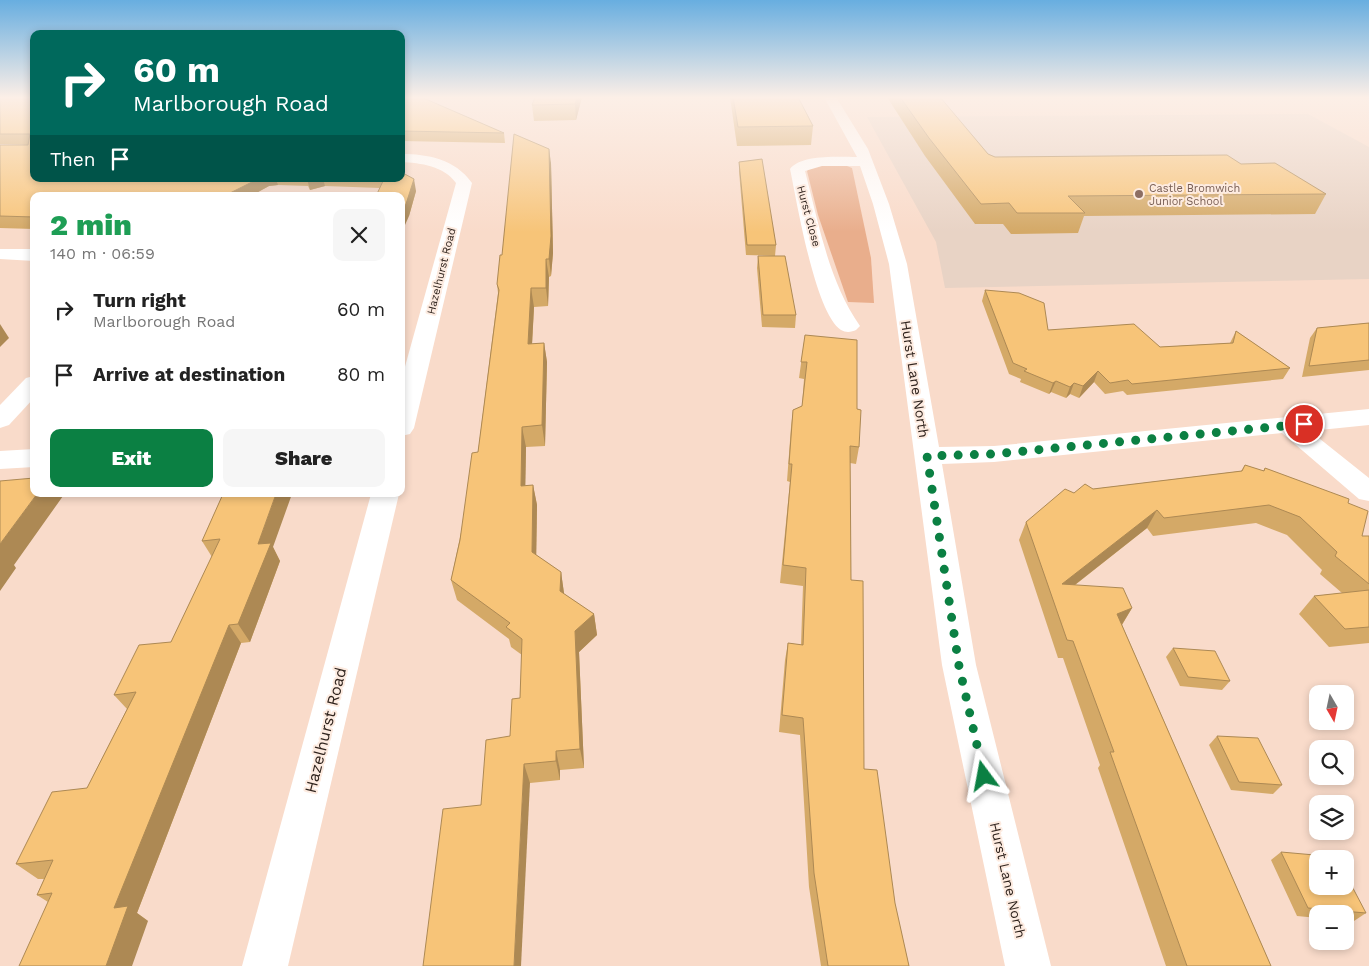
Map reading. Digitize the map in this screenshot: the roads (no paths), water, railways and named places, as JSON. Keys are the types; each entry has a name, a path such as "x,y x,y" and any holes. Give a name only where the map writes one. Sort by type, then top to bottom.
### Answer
{"street":[{"name":"Hurst Lane North","path":"857,142 881,204 898,264 959,666 1028,966"},
{"name":"Hazelhurst Road","path":"405,159 440,164 460,176 464,183 405,412"},
{"name":"Hurst Close","path":"849,326 843,321 831,298 797,169 807,164 821,162 865,162"},
{"path":"0,254 30,255"},
{"path":"0,420 30,387"},
{"path":"927,456 994,454 1369,417"},
{"path":"1288,425 1369,492"},
{"path":"0,460 30,458"},
{"name":"Hazelhurst Road","path":"264,966 384,497"}],"place":[{"name":"Castle Bromwich Junior School","path":"1139,194"}]}
